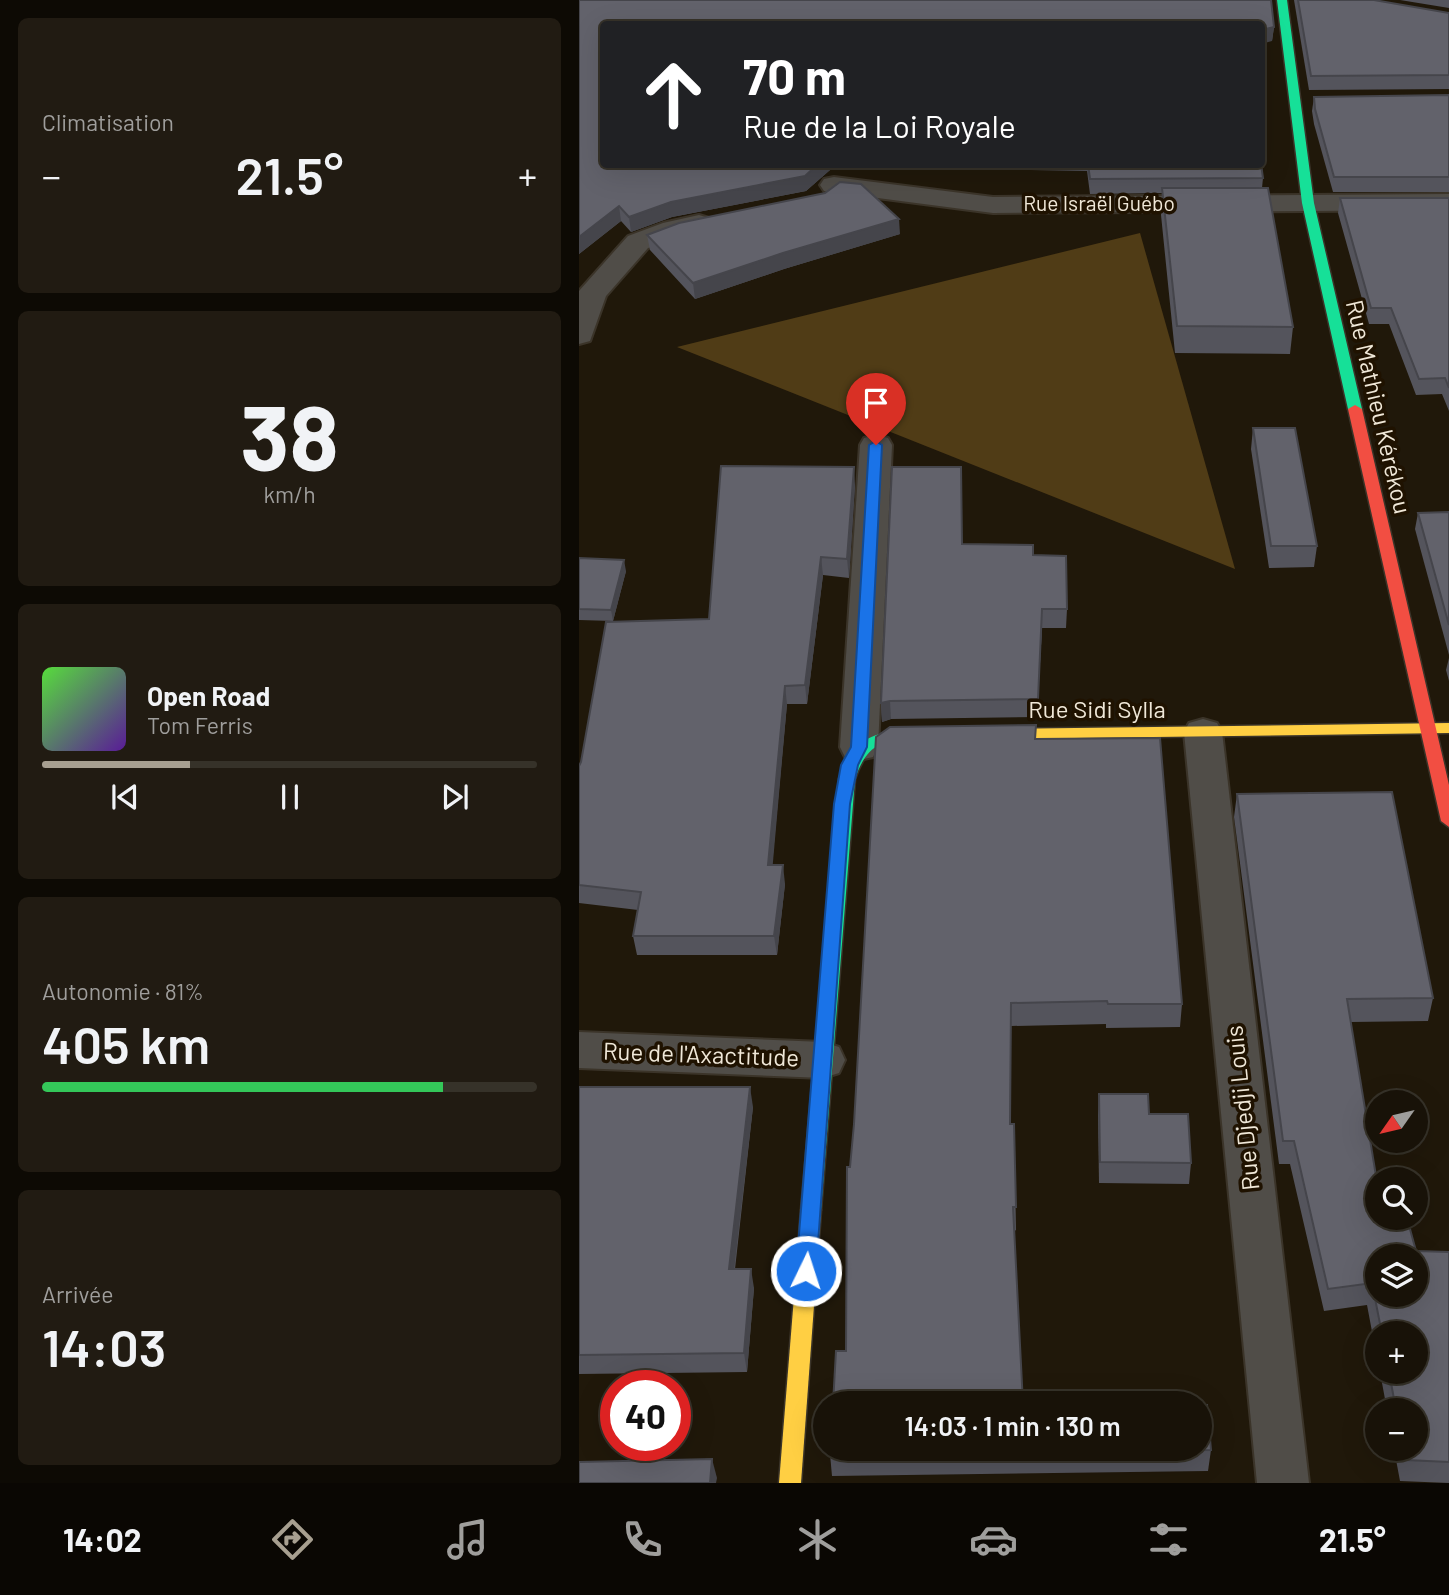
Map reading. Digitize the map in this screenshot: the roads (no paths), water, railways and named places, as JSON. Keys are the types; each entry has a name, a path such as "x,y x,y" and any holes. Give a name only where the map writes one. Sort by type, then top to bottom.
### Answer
{"street":[{"name":"Rue Mathieu Kérékou","path":"1282,0 1308,203 1449,821"},
{"path":"1296,101 1324,100"},
{"name":"Rue Israël Guébo","path":"853,168 825,193 993,205 1449,202"},
{"path":"579,335 592,293 639,242 673,229 725,219"},
{"path":"790,1483 842,804 850,765 859,747 876,445"},
{"name":"Rue Sidi Sylla","path":"859,747 873,739 891,735 1449,728"},
{"name":"Rue Djedji Louis","path":"1203,732 1283,1483"},
{"name":"Rue de l'Axactitude","path":"579,1050 823,1060"}]}
